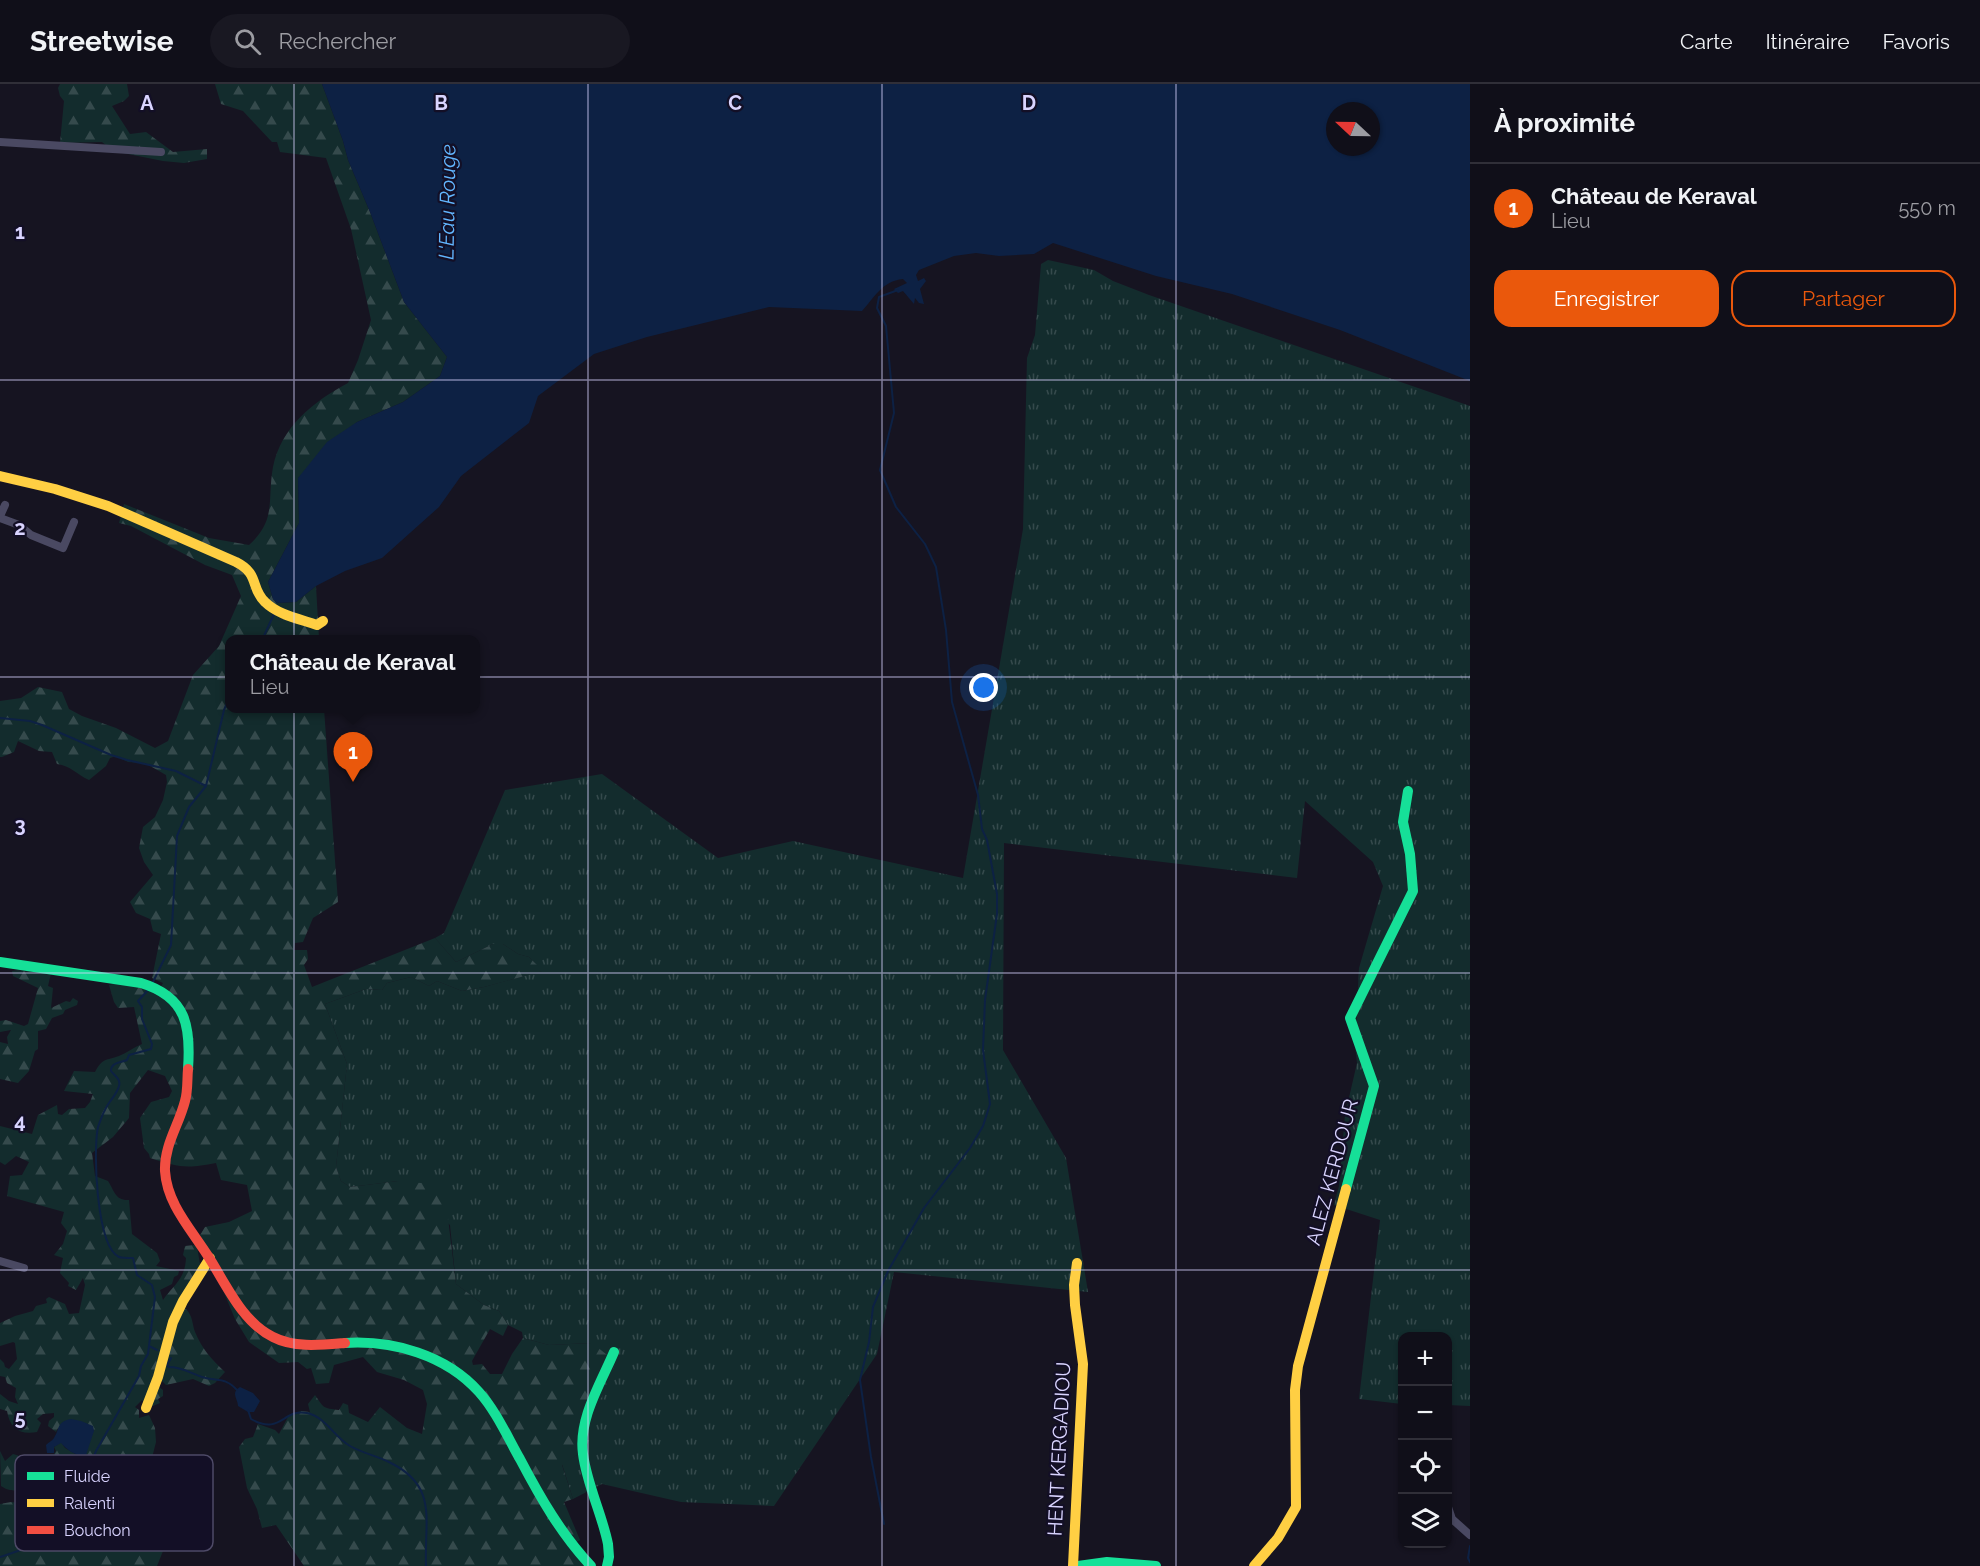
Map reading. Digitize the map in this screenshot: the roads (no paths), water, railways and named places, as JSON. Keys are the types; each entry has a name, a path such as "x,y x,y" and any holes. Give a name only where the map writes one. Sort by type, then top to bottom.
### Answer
{"street":[{"path":"0,142 161,152"},
{"path":"0,476 66,492 128,513 240,564 249,570 261,598 270,607 317,625 323,621"},
{"path":"5,505 0,517 19,525 31,535 63,548 74,522"},
{"name":"ALEZ KERDOUR","path":"1254,1566 1273,1546 1290,1521 1296,1507 1295,1390 1298,1366 1374,1086 1350,1018 1413,891 1410,854 1403,822 1408,791"},
{"path":"0,962 122,979 152,986 170,998 186,1023 189,1036 187,1094 166,1152 165,1178 178,1210 249,1318 263,1332 296,1343 372,1342 388,1344 434,1360 469,1382 492,1412 566,1537 591,1566"},
{"path":"146,1408 158,1377 173,1322 183,1301 210,1258"},
{"path":"0,1261 24,1268"},
{"name":"HENT KERGADIOU","path":"1073,1566 1083,1364 1075,1305 1074,1285 1077,1263"},
{"path":"607,1566 610,1557 608,1536 587,1476 582,1445 586,1417 614,1352"},
{"path":"1452,1519 1470,1535"},
{"path":"1078,1566 1113,1561 1156,1566"}],"water":[{"path":"322,84 1470,84 1470,381 1340,330 1232,294 1156,276 1053,243 1034,254 999,256 976,253 954,256 919,270 916,275 918,281 924,278 926,281 920,289 924,304 919,303 915,298 914,304 903,291 898,293 894,289 907,283 903,279 896,280 884,287 862,311 769,307 647,337 594,354 538,396 529,423 461,476 439,507 382,558 345,571 316,586 296,602 277,603 273,599 268,582 299,523 298,478 327,442 357,422 403,402 440,376 447,357 404,302 348,160"},
{"path":"240,1387 253,1393 260,1401 254,1412 248,1412 238,1406 235,1392"},
{"path":"71,1419 93,1426 94,1431 86,1455 72,1452 61,1443 54,1447 54,1453 47,1453 46,1445 54,1438 61,1424"}],"waterway":[{"path":"884,1524 871,1457 860,1380 869,1342 873,1307 888,1271 924,1208 970,1148 983,1126 990,1104 983,1050 985,1000 997,914 997,894 987,840 982,829 978,795 952,702 946,630 936,567 925,544 896,507 880,470 894,413 886,326 877,308 879,297 898,290"},
{"name":"L'Eau Rouge","path":"264,635 275,612"},
{"name":"L'Eau Rouge","path":"152,984 171,945 177,836 189,807 206,786 225,708"},
{"path":"0,718 30,721 111,755 176,771 206,786"},
{"name":"L'Eau Rouge","path":"95,1455 139,1376 141,1366 148,1354 155,1297 152,1285 137,1275 133,1258 119,1257 111,1249 101,1217 96,1175 98,1127 106,1107 119,1086 118,1079 111,1068 116,1063 127,1060 129,1055 151,1049 152,1044 142,1019 142,1007 138,1001 149,989"},
{"path":"149,1346 157,1350"},
{"path":"171,1358 167,1365 169,1367 224,1381 237,1390"},
{"path":"248,1410 251,1419 269,1425 292,1414 314,1415 350,1446 405,1471 416,1482 425,1506 426,1566"},
{"path":"1470,1546 1468,1558 1470,1562"},
{"name":"L'Eau Rouge","path":"0,1557 17,1551"}],"place":[{"name":"Château de Keraval","path":"353,782"}]}
